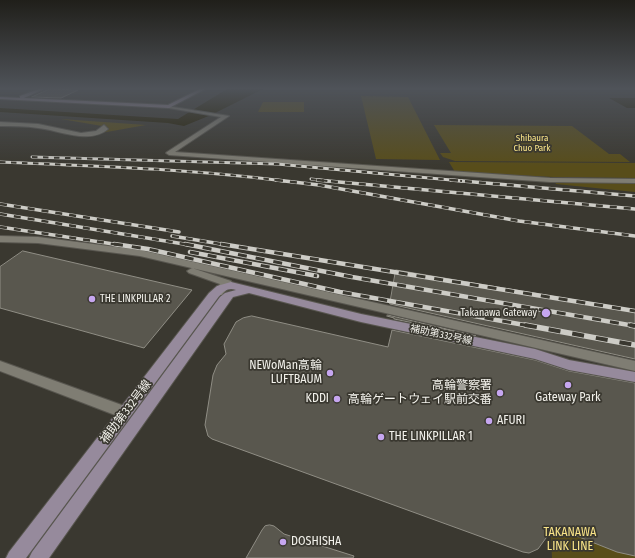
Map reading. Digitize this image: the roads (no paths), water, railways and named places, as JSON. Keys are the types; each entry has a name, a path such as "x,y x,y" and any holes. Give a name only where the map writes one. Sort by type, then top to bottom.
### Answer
{"street":[{"path":"221,115 226,116 169,153 550,180 635,181"},
{"path":"0,124 38,126 82,134 99,132 105,129 104,127"},
{"path":"0,240 140,254 635,366"},
{"path":"15,558 226,283 140,254"},
{"name":"補助第332号線","path":"15,558 213,296 222,288 231,285 360,318 535,354 569,365 635,377"},
{"name":"補助第332号線","path":"38,558 224,300 229,295 247,290"},
{"path":"0,366 125,412 15,558"}],"railway":[{"path":"32,157 277,164 453,180"},
{"path":"0,162 178,171 284,181"},
{"path":"311,179 328,181"},
{"path":"276,180 319,185 519,221 635,236"},
{"path":"317,180 635,209"},
{"path":"453,180 635,196"},
{"path":"453,180 462,181"},
{"path":"0,204 179,232"},
{"path":"0,214 190,245"},
{"path":"0,227 120,245"},
{"path":"172,236 227,245"},
{"path":"114,244 148,249 340,292 530,326"},
{"path":"185,244 352,277 635,326 630,325"},
{"path":"221,244 635,311"},
{"path":"190,252 317,276"},
{"path":"525,325 635,345"}],"place":[{"name":"THE LINKPILLAR 2","path":"92,299"},
{"name":"Takanawa Gateway","path":"546,313"},
{"name":"NEWoMan高輪 LUFTBAUM","path":"330,373"},
{"name":"Gateway Park","path":"568,385"},
{"name":"高輪警察署 高輪ゲートウェイ駅前交番","path":"500,393"},
{"name":"KDDI","path":"337,399"},
{"name":"AFURI","path":"489,421"},
{"name":"THE LINKPILLAR 1","path":"381,437"},
{"name":"DOSHISHA","path":"283,542"}],"park label":[{"name":"Shibaura Chuo Park","path":"532,144"},
{"name":"TAKANAWA LINK LINE","path":"570,540"}]}
